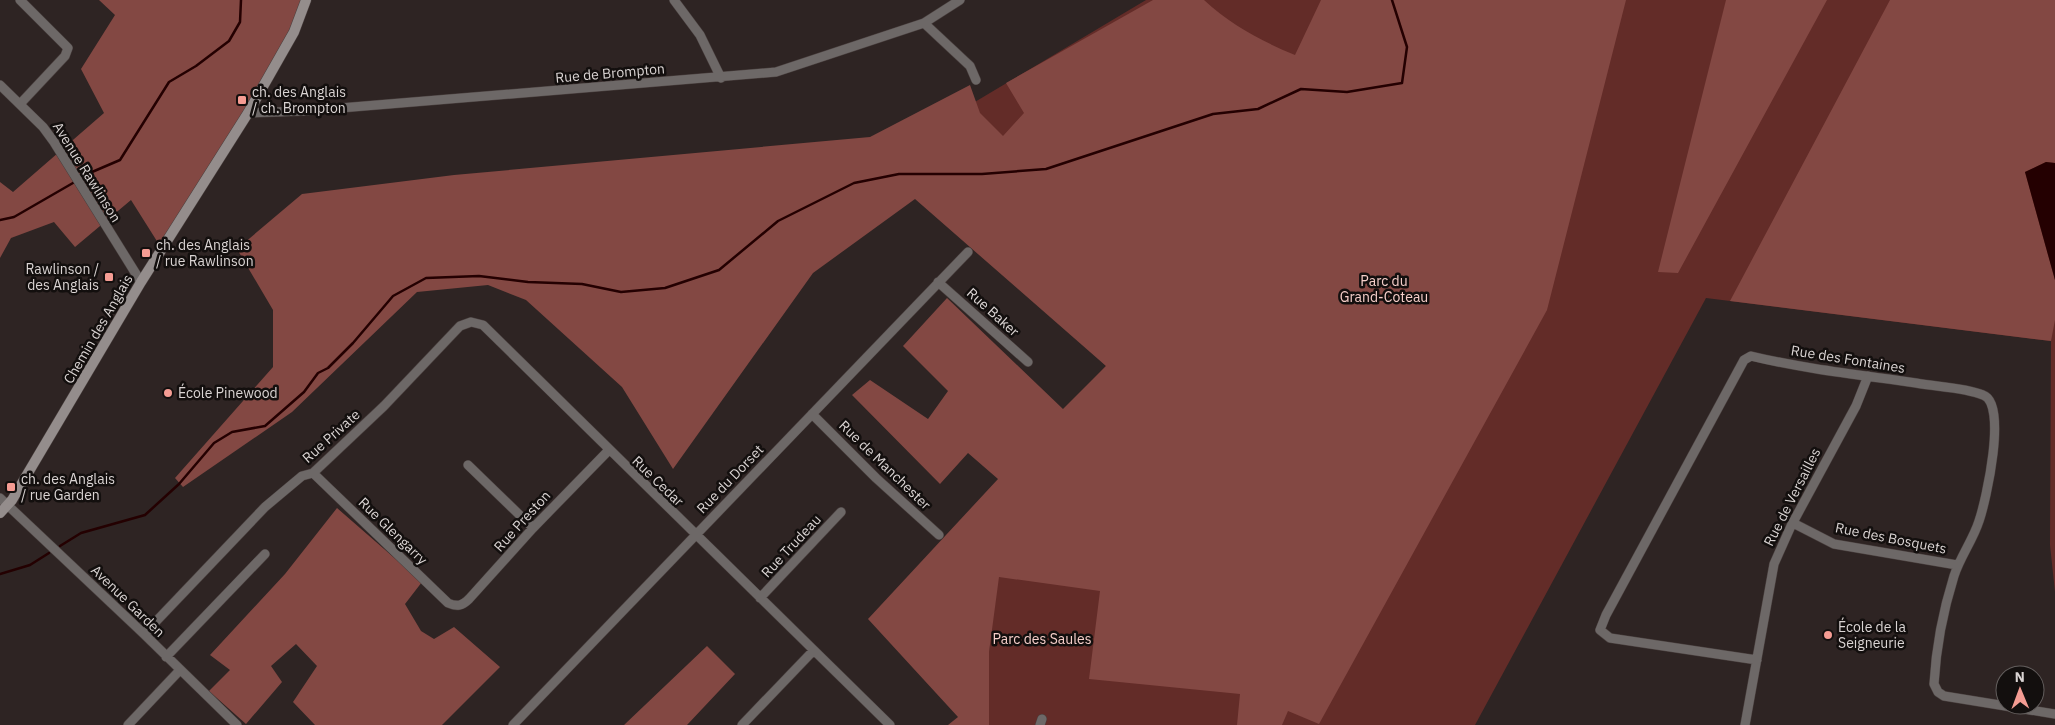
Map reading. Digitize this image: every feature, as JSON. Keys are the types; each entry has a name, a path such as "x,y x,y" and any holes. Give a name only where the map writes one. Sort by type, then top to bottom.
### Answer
{"street":[{"path":"20,0 68,48 65,56 20,104"},
{"name":"Chemin des Anglais","path":"3,505 61,419 141,282 248,113 294,32 306,0"},
{"path":"674,0 700,35 721,78"},
{"name":"Rue de Brompton","path":"248,113 304,111 767,74 793,68 924,23 960,0"},
{"path":"924,23 970,66 976,80"},
{"name":"Avenue Rawlinson","path":"0,85 43,127 65,158 141,282"},
{"name":"Rue du Dorset","path":"512,725 968,252"},
{"name":"Rue Baker","path":"938,282 1028,362"},
{"name":"Rue Cedar","path":"471,322 482,325 608,451 890,725"},
{"name":"Rue Private","path":"144,634 265,507 302,476 313,474 384,406 460,326 471,322"},
{"name":"Rue des Fontaines","path":"1757,660 1610,638 1600,630 1606,615 1744,360 1751,356 1808,367 1961,390 1983,394 1990,398 1994,408 1990,482 1979,522 1957,565 1944,613 1934,684 1938,692 1944,696 2055,714"},
{"name":"Rue de Versailles","path":"1745,725 1774,564 1793,522 1856,406 1868,376"},
{"name":"Rue de Manchester","path":"812,414 876,478 939,535"},
{"name":"Rue Preston","path":"455,606 460,606 469,599 533,528 608,451"},
{"path":"468,464 533,528"},
{"name":"Rue Glengarry","path":"313,474 448,603 455,606"},
{"name":"Avenue Garden","path":"3,505 144,634 237,725"},
{"name":"Rue Trudeau","path":"760,598 841,512"},
{"name":"Rue des Bosquets","path":"1793,522 1834,544 1957,565"},
{"path":"166,657 265,554"},
{"path":"742,725 813,651"},
{"path":"128,725 180,670"}],"green space":[{"path":"99,0 305,0 250,106 160,246 131,200 75,247 54,222 11,238 0,258 0,182 13,192 104,113 81,69 115,15"},
{"name":"Parc du Grand-Coteau","path":"1146,0 2055,0 2055,592 2050,545 2051,341 1706,298 1475,725 989,725 989,652 998,479 1106,366 901,146"},
{"name":"Parc du Grand-Coteau","path":"1153,0 1204,0 1247,32 1295,55 1321,0 1626,0 1547,310 1319,724 1288,711 1282,725 1237,725 1240,694 1089,679 1100,591 999,577 989,652 989,725 948,725 958,717 868,619 998,479 968,453 940,484 852,395 870,380 928,419 948,391 903,346 947,298 1063,409 1106,366 915,199 813,273 673,469 622,387 526,300 488,285 417,292 292,412 183,487 175,478 273,367 273,310 237,249 302,194 454,175 870,137 970,85 980,113 1003,136 1024,113 1006,83"},
{"path":"1726,0 1827,0 1678,273 1658,272"},
{"path":"1890,0 2055,0 2055,163 2046,162 2025,172 2055,280 2055,320 2051,341 1730,301"},
{"path":"337,508 422,582 405,604 421,631 434,639 454,627 500,667 442,725 315,725 293,702 317,666 296,644 271,666 282,682 246,724 209,691 230,670 210,655 285,574"},
{"path":"707,646 735,674 687,725 624,725"}],"shaded area":[{"path":"2046,162 2055,163 2055,280 2025,172"}],"waterway":[{"path":"0,220 14,217 92,172 120,160 169,82 196,66 229,41 240,22 241,0"},
{"path":"60,546 81,533 145,515 179,484 214,443 232,432 265,426 304,392 318,373 328,368 353,343 393,296 426,278 479,276 528,282 582,284 621,292 665,288 719,270 778,221 854,183 899,174 982,174 1046,169 1213,114 1258,109 1301,89 1347,92 1402,83 1407,47 1392,0"},
{"path":"0,574 30,565 49,553"}],"place":[{"name":"ch. des Anglais / ch. Brompton","path":"242,100"},
{"name":"ch. des Anglais / rue Rawlinson","path":"146,253"},
{"name":"Rawlinson / des Anglais","path":"109,277"},
{"name":"École Pinewood","path":"168,393"},
{"name":"ch. des Anglais / rue Garden","path":"11,487"},
{"name":"École de la Seigneurie","path":"1828,635"}],"park label":[{"name":"Parc des Saules","path":"1042,639"}]}
